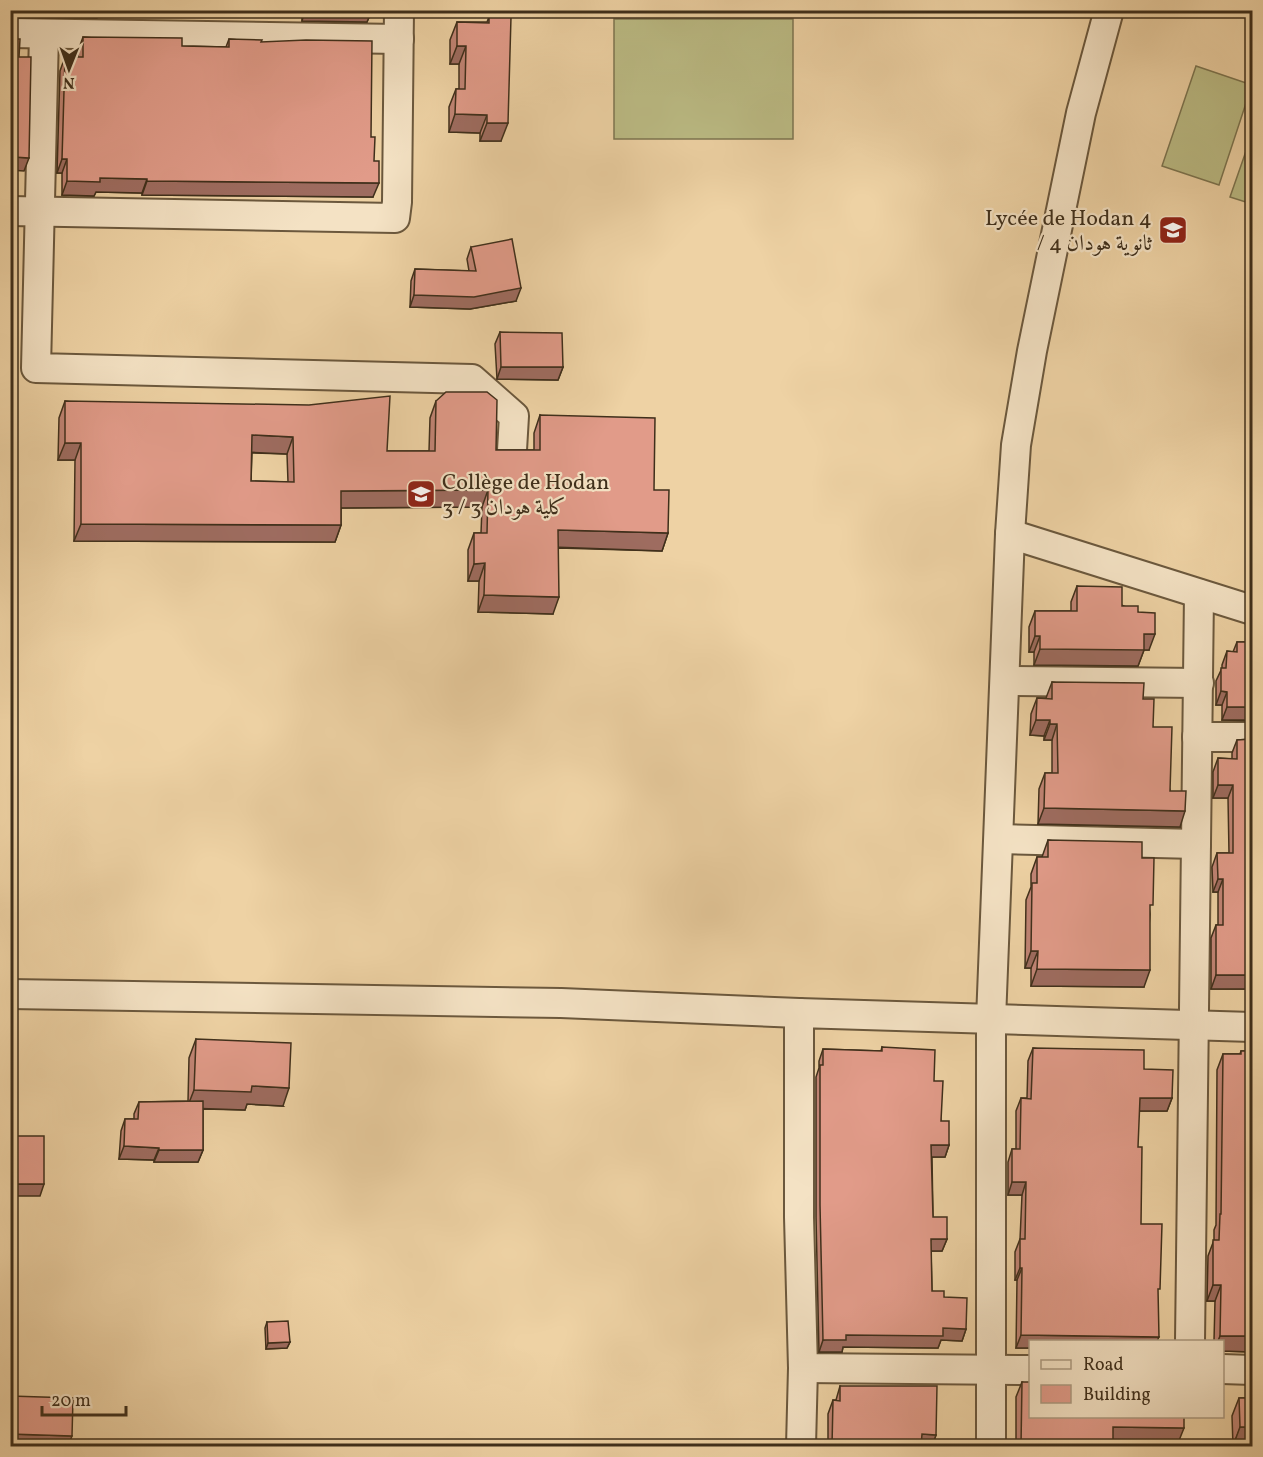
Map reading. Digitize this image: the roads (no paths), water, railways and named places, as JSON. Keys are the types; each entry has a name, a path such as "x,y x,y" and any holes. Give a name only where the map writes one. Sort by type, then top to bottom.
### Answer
{"street":[{"path":"10,211 395,218 398,202 399,10"},
{"path":"991,1446 991,1020 1010,534 1016,445 1032,351 1081,113 1109,10"},
{"path":"10,33 399,39"},
{"path":"44,34 36,368 472,379 514,416 512,450"},
{"path":"1010,534 1252,610"},
{"path":"1190,1340 1199,594"},
{"path":"1005,681 1199,682"},
{"path":"1197,737 1252,737"},
{"path":"999,839 1196,844"},
{"path":"10,994 561,1003 991,1020 1252,1027"},
{"path":"799,1013 799,1217 803,1368 801,1446"},
{"path":"803,1368 1029,1370"},
{"path":"1224,1369 1252,1370"}],"place":[{"name":"Lycée de Hodan 4 / ثانوية هودان 4","path":"1173,230"},
{"name":"Collège de Hodan 3 / كلية هودان 3","path":"421,494"}]}
